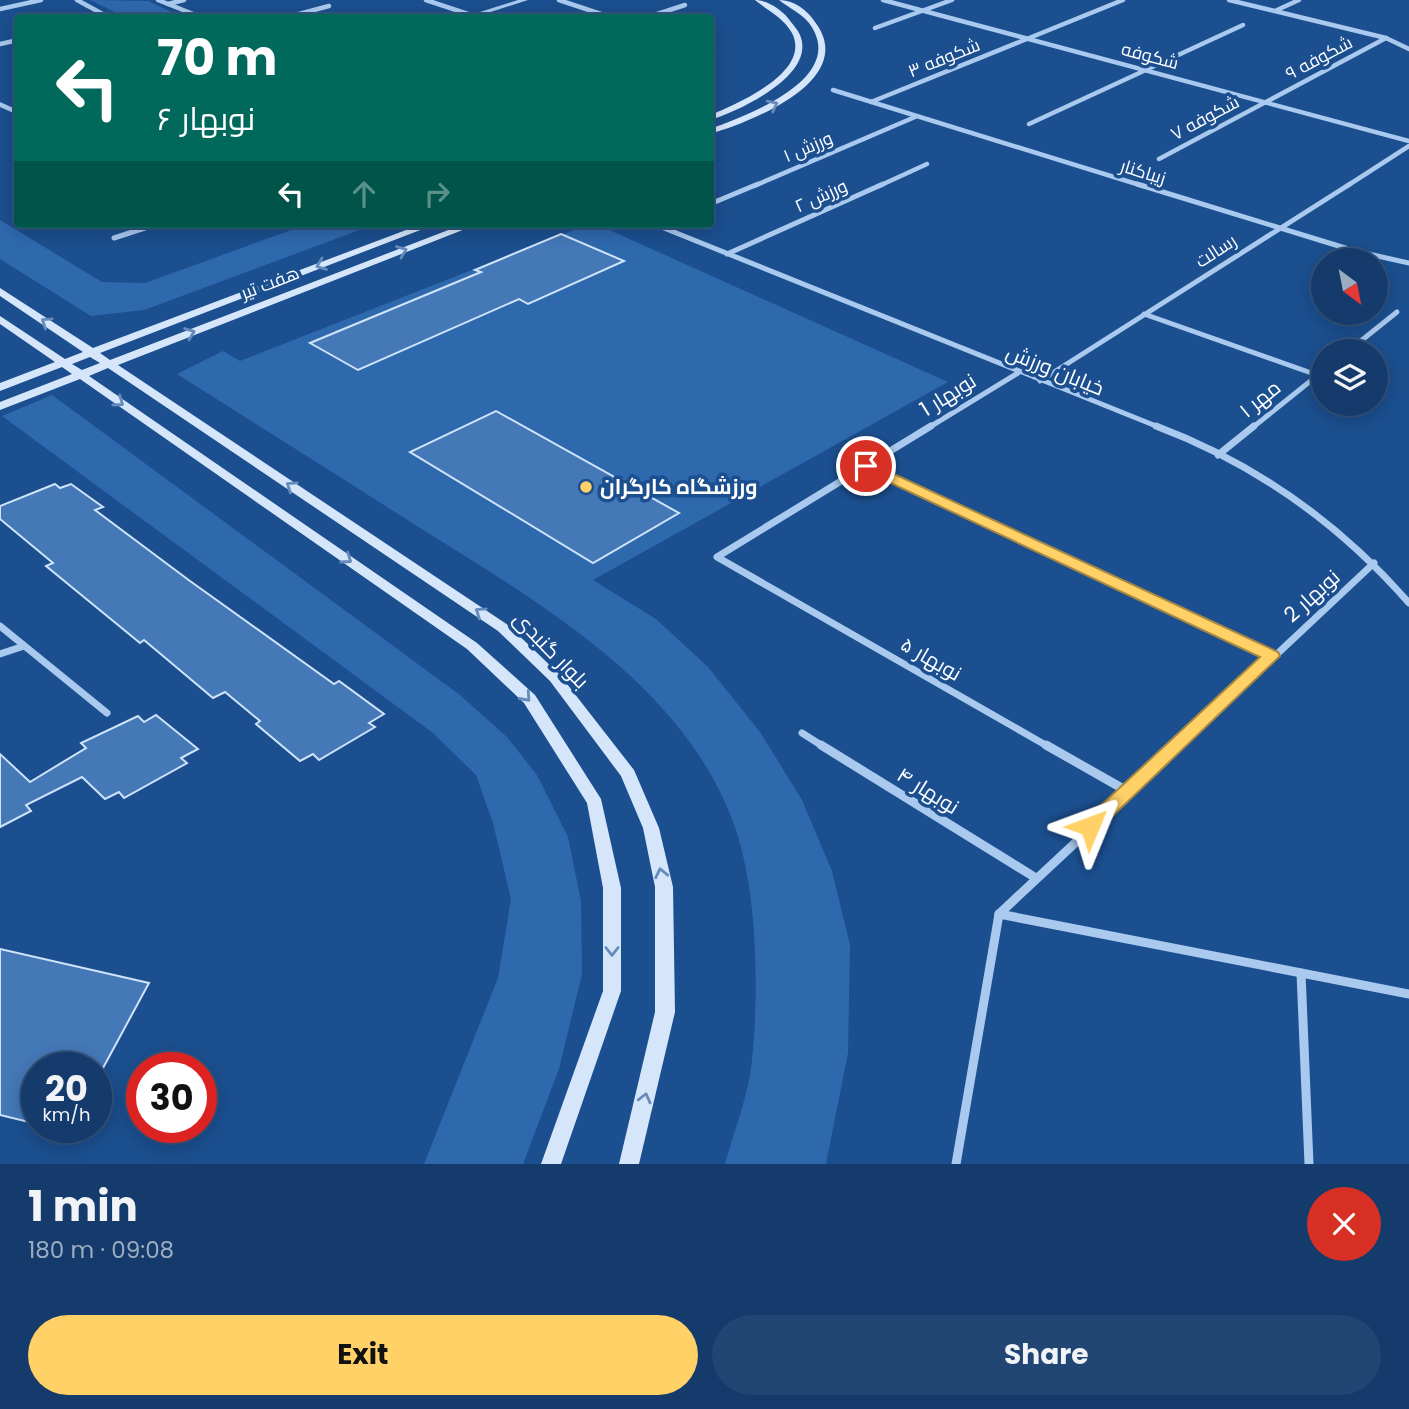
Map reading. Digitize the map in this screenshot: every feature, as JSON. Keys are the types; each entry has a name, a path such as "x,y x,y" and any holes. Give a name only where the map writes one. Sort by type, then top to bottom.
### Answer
{"main road":[{"path":"714,116 767,92 791,70 796,59 800,48 795,28 776,9 759,0"},
{"path":"714,130 789,96 815,72 824,49 817,27 796,7 783,0"},
{"name":"هفت تیر","path":"0,387 420,228"},
{"name":"هفت تیر","path":"0,406 462,228"},
{"name":"بلوار گنبدی","path":"0,291 503,628 555,678 628,774 651,828 664,887 665,1012 629,1164"},
{"path":"0,319 472,646 530,699 567,754 595,803 612,888 612,991 551,1164"}],"street":[{"path":"0,9 41,0"},
{"path":"77,0 78,3 101,14"},
{"path":"158,0 193,14"},
{"path":"168,4 184,0"},
{"path":"426,0 461,14"},
{"path":"478,14 524,0"},
{"path":"559,0 602,14"},
{"name":"شکوفه","path":"883,0 1409,141"},
{"path":"875,28 952,0"},
{"name":"شکوفه ۳","path":"871,102 1123,0"},
{"path":"1229,0 1386,38 1409,50"},
{"path":"1276,10 1299,0"},
{"path":"657,14 685,5"},
{"path":"299,14 329,6"},
{"path":"1029,124 1242,25"},
{"name":"شکوفه ۹","path":"1265,103 1386,38"},
{"name":"زیباکنار","path":"833,90 1355,251 1409,263"},
{"name":"شکوفه ۷","path":"1159,159 1265,103"},
{"name":"ورزش ۱","path":"714,202 916,117"},
{"name":"رسالت","path":"1040,381 1409,146"},
{"name":"ورزش ۲","path":"727,254 927,164"},
{"path":"114,238 145,228"},
{"name":"خیابان ورزش","path":"665,228 1018,373 1186,438 1281,488 1374,563 1409,603"},
{"path":"1363,339 1397,312"},
{"path":"1144,314 1311,370"},
{"name":"نوبهار 1","path":"717,557 1018,373"},
{"name":"مهر ۱","path":"1218,455 1311,380"},
{"path":"866,466 1272,656"},
{"name":"نوبهار ۵","path":"717,557 1127,791"},
{"name":"نوبهار 2","path":"999,914 1127,791 1374,563"},
{"path":"0,626 107,713"},
{"path":"0,654 24,646"},
{"name":"نوبهار ۴","path":"802,733 1036,878"},
{"path":"956,1164 999,914 1409,993"},
{"path":"1301,973 1309,1164"}],"shaded area":[{"path":"90,0 148,1 176,14 119,14"},
{"path":"0,220 102,282 145,283 297,228 365,228 144,310 91,316 0,259"},
{"name":"ورزشگاه کارگران","path":"579,228 605,228 948,382 593,580 656,619 708,667 760,732 802,800 832,871 850,945 848,1053 826,1164 725,1164 745,1099 752,1060 756,970 752,906 741,846 732,819 707,769 675,723 638,683 550,612 177,374 223,351 240,361"},
{"path":"52,395 460,695 507,737 537,775 568,837 581,901 582,974 559,1069 523,1164 424,1164 498,978 511,899 493,823 476,775 433,733 2,416"}],"building":[{"path":"561,234 624,261 528,304 519,299 358,370 310,343 481,272 475,270"},
{"path":"496,411 679,513 593,563 410,452"},
{"path":"55,484 60,488 71,484 103,507 95,510 190,581 334,684 339,681 384,714 369,723 375,727 319,760 313,754 300,761 256,724 260,721 225,692 213,698 144,640 140,643 46,566 53,563 0,519 0,506"},
{"path":"156,715 198,749 181,758 187,763 124,798 119,792 105,799 82,777 26,805 31,811 0,827 0,754 30,782 86,748 81,743 138,716 144,722"},
{"path":"0,949 149,983 112,1052 21,1052 21,1120 0,1115"}],"place":[{"name":"ورزشگاه کارگران","path":"586,487"}],"route":[{"path":"866,466 1272,656 1090,826"}]}
